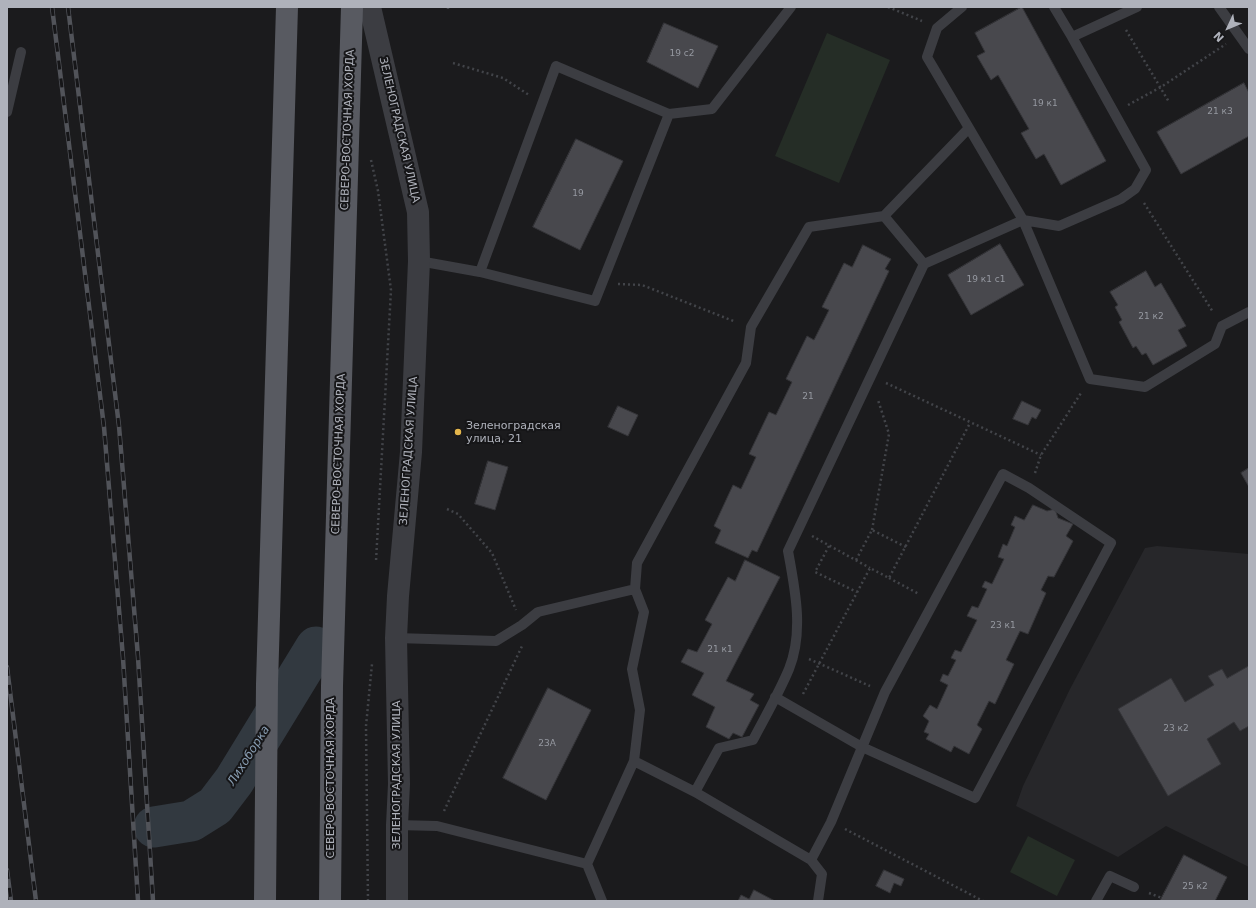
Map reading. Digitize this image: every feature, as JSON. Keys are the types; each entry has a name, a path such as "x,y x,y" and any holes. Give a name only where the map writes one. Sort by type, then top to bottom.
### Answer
{"main road":[{"path":"265,901 267,684 287,7"},
{"name":"СЕВЕРО-ВОСТОЧНАЯ ХОРДА","path":"330,901 332,686 352,7"}],"street":[{"name":"ЗЕЛЕНОГРАДСКАЯ УЛИЦА","path":"370,7 418,212 419,261 411,452 398,596 396,638 399,784 396,825 396,901"}],"lane":[{"path":"480,272 556,66 669,114 712,109 791,7"},
{"path":"962,7 937,28 927,57 1023,220 1090,379 1145,387 1215,344 1222,326 1249,312"},
{"path":"695,792 719,748 753,740 789,668 796,642 796,595 788,551 924,264 1023,220 1059,226 1121,199 1135,189 1146,170 1054,7"},
{"path":"1072,37 1137,7"},
{"path":"1219,7 1249,49"},
{"path":"7,112 21,52"},
{"path":"419,261 480,272 596,301 669,114"},
{"path":"602,901 587,864 634,761 640,710 632,669 644,612 635,589 637,563 746,363 751,327 809,227 884,216 969,128"},
{"path":"884,216 924,264"},
{"path":"775,697 862,747 975,798 1111,543 1030,488 1003,474 885,692 862,747 830,822 811,860"},
{"path":"396,638 496,641 522,625 538,612 635,589"},
{"path":"634,761 695,792 811,860 822,874 818,901"},
{"path":"396,825 436,826 587,864"},
{"path":"1096,901 1110,876 1134,887"}],"path":[{"path":"888,7 937,28"},
{"path":"1117,16 1169,102"},
{"path":"1114,113 1161,87 1239,36"},
{"path":"453,62 502,78 542,104"},
{"path":"370,153 378,191 391,290 376,563"},
{"path":"1135,189 1222,326"},
{"path":"602,284 642,284 751,327"},
{"path":"871,376 1040,455"},
{"path":"856,560 872,530 889,434 871,376"},
{"path":"1030,488 1040,455 1090,379"},
{"path":"889,578 970,423"},
{"path":"447,509 458,514 492,553 522,625"},
{"path":"799,529 934,602"},
{"path":"872,530 906,547"},
{"path":"829,546 815,572 857,592"},
{"path":"796,709 870,568"},
{"path":"436,826 538,612"},
{"path":"794,651 819,664 885,692"},
{"path":"368,901 366,726 372,661"},
{"path":"830,822 983,901"}],"shaded area":[{"path":"827,33 890,60 839,183 775,156"},
{"path":"1157,546 1249,554 1249,867 1166,826 1118,857 1016,806 1023,786 1070,689 1145,548"},
{"path":"1028,836 1075,860 1057,896 1010,872"}],"building":[{"path":"1022,7 1106,161 1061,185 1044,154 1036,159 1021,133 1029,129 998,75 991,80 977,56 985,52 975,33"},
{"path":"664,23 718,46 698,88 647,62"},
{"path":"1244,83 1249,93 1249,136 1181,174 1157,132"},
{"path":"576,139 623,161 580,250 533,227"},
{"path":"1000,244 1024,285 971,315 948,275"},
{"path":"863,245 891,259 885,269 889,271 757,552 752,550 748,558 715,543 721,530 714,526 733,485 741,489 756,457 749,454 769,412 776,415 792,382 786,379 807,336 814,340 829,310 822,307 844,263 852,267"},
{"path":"1146,271 1155,287 1161,283 1186,326 1178,330 1187,346 1153,365 1146,353 1142,355 1136,346 1133,348 1119,322 1122,320 1115,307 1118,305 1110,292"},
{"path":"1022,401 1041,410 1036,419 1032,417 1028,425 1013,419"},
{"path":"618,406 638,415 628,436 608,427"},
{"path":"488,461 508,467 495,510 475,504"},
{"path":"1249,468 1249,487 1241,473"},
{"path":"1033,505 1047,511 1055,509 1058,518 1073,524 1066,536 1073,541 1054,577 1048,576 1041,590 1046,593 1028,634 1020,631 1006,660 1014,664 995,704 989,701 977,725 982,729 969,754 954,746 951,752 926,739 929,734 924,732 929,721 923,716 930,705 937,709 948,685 940,681 943,674 948,676 956,660 951,658 955,650 961,652 977,620 967,616 972,606 978,608 987,589 982,587 985,581 992,584 1004,559 998,557 1003,544 1007,546 1015,527 1011,525 1015,516 1024,520"},
{"path":"745,560 780,577 726,681 754,694 750,700 759,705 742,737 733,733 729,739 706,727 715,707 692,695 704,673 681,662 688,649 697,652 712,624 705,620 728,577 735,581"},
{"path":"1249,666 1249,726 1240,731 1234,722 1207,739 1221,764 1168,796 1118,709 1171,678 1185,702 1214,685 1208,676 1222,669 1227,678"},
{"path":"548,688 591,710 546,800 503,778"},
{"path":"1184,855 1227,877 1215,901 1160,901"},
{"path":"884,870 904,879 901,886 894,883 890,893 876,886"},
{"path":"754,890 775,901 738,901 741,895 749,899"}],"waterway":[{"name":"Лихоборка","path":"154,827 191,821 215,806 234,781 316,647"}],"railway":[{"path":"52,7 104,427 123,658 138,901"},
{"path":"68,7 119,426 138,657 153,901"},
{"path":"7,667 36,901"},
{"path":"7,870 11,901"}],"place":[{"name":"Зеленоградская улица, 21","path":"458,432"}]}
